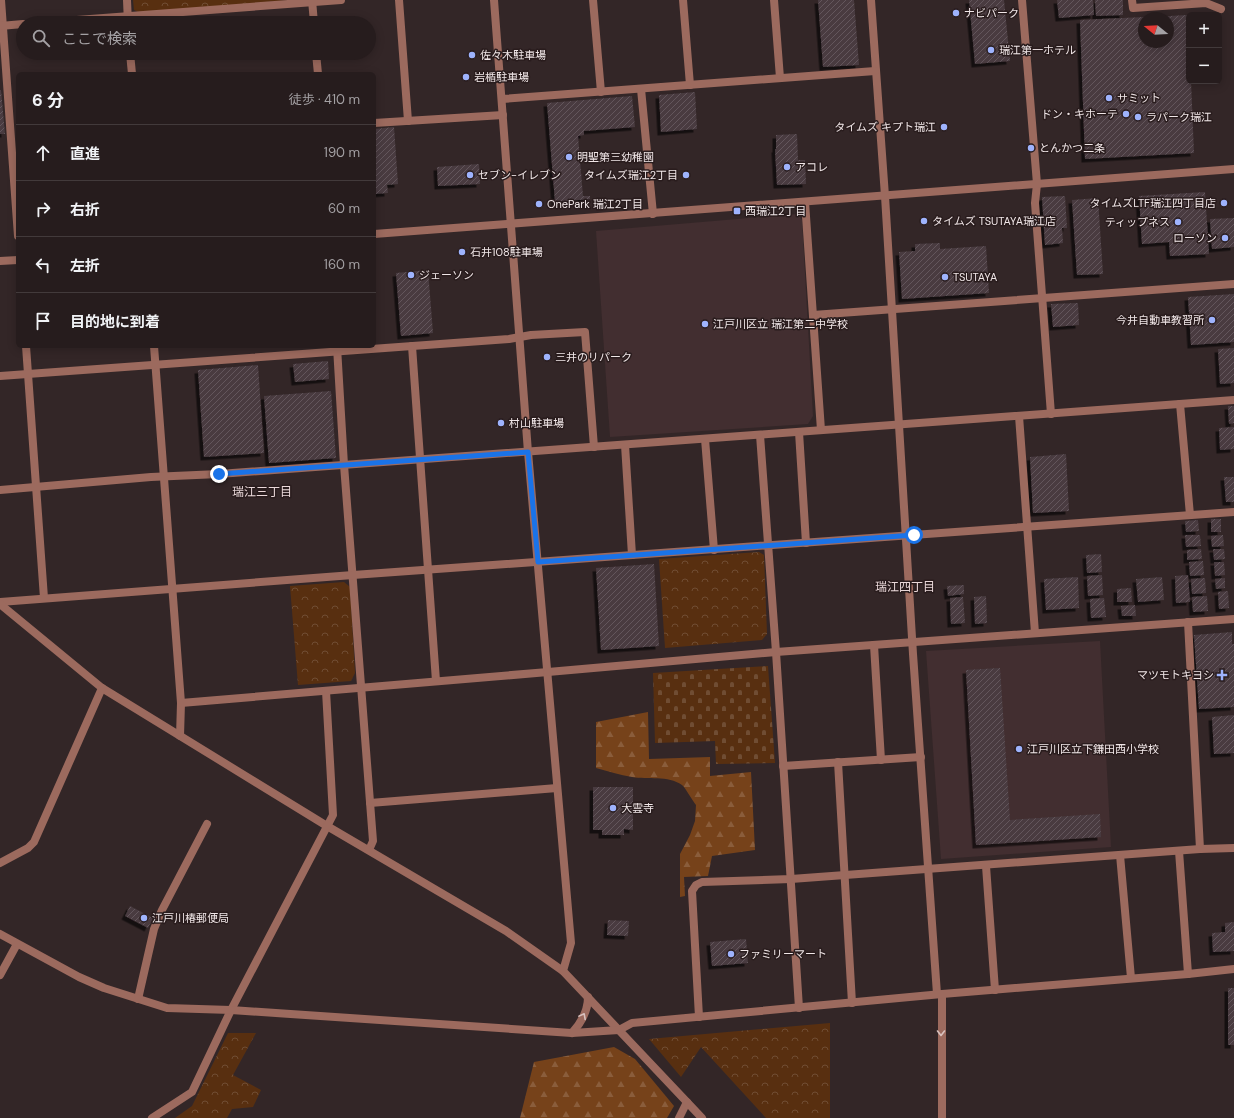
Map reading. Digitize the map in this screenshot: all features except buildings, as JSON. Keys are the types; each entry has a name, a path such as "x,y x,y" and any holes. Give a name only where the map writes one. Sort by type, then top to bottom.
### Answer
{"street":[{"path":"1,0 2,26 14,139 16,188"},
{"path":"127,0 128,16"},
{"path":"167,16 312,1 342,0"},
{"path":"399,0 408,120"},
{"path":"494,0 512,223 528,452 570,943 563,970"},
{"path":"593,0 601,92"},
{"path":"684,0 690,85"},
{"path":"774,0 780,78"},
{"path":"871,0 928,869 939,994 942,1118"},
{"path":"1022,0 1037,184 1035,203 1051,414"},
{"path":"1132,0 1133,8 1206,3 1221,9"},
{"path":"312,1 313,16"},
{"path":"2,26 16,25"},
{"path":"131,60 132,72"},
{"path":"317,60 318,72"},
{"path":"502,99 875,71"},
{"path":"641,89 653,214"},
{"path":"376,123 503,115"},
{"path":"376,234 1234,169"},
{"path":"805,202 821,430"},
{"path":"0,261 16,260"},
{"path":"813,315 1234,284"},
{"path":"376,347 509,340 531,335 585,332 594,447"},
{"path":"412,346 436,681"},
{"path":"26,348 44,598"},
{"path":"154,348 180,703 180,736"},
{"path":"0,376 362,348"},
{"path":"337,349 344,465 373,841 369,850"},
{"path":"0,490 1234,400"},
{"path":"1180,404 1190,516"},
{"path":"1019,416 1035,633"},
{"path":"799,432 806,543"},
{"path":"760,435 776,652 799,1008"},
{"path":"705,439 714,550"},
{"path":"625,445 632,555"},
{"path":"0,603 44,598 353,575 1234,512"},
{"path":"0,603 102,688 326,826 506,931 563,970 702,1118"},
{"path":"180,703 776,652 1234,619"},
{"path":"1188,622 1200,849"},
{"path":"874,645 881,760"},
{"path":"0,863 28,848 34,842 102,688"},
{"path":"152,1118 192,1092 231,1010 333,815 326,691"},
{"path":"783,766 921,757"},
{"path":"838,762 852,1003"},
{"path":"370,803 557,788"},
{"path":"138,999 154,929 162,910 207,824"},
{"path":"699,1017 692,891 696,885 702,882 791,879 986,866 1200,849 1234,848"},
{"path":"1179,851 1188,974"},
{"path":"1120,855 1131,978"},
{"path":"986,866 995,990"},
{"path":"0,934 80,977 104,988 166,1008 231,1010 572,1033 619,1030 632,1023 939,994 1234,969"},
{"path":"0,975 18,944"},
{"path":"572,1033 586,1011 588,997"},
{"path":"679,1118 687,1102"}],"shaded area":[{"name":"江戸川区立 瑞江第二中学校","path":"798,214 802,220 813,416 808,424 610,437 596,231"},
{"name":"江戸川区立下鎌田西小学校","path":"1100,641 1111,847 941,859 926,651"}],"green space":[{"path":"133,0 290,0 140,13 134,10"},
{"path":"759,552 764,555 767,634 762,640 665,648 659,559"},
{"path":"344,582 350,587 355,673 351,681 298,685 290,586"},
{"path":"768,666 775,763 716,764 715,741 655,743 653,673"},
{"path":"648,712 649,759 710,757 710,776 751,772 755,850 712,856 708,876 684,877 685,896 680,897 680,854 690,835 695,821 696,805 682,785 671,780 638,778 596,768 596,722"},
{"path":"830,1023 830,1118 766,1118 701,1047 681,1077 649,1039"},
{"path":"228,1033 256,1033 233,1075 261,1090 253,1107 232,1109 227,1118 175,1118 192,1106"},
{"path":"614,1047 635,1059 674,1106 667,1118 520,1118 534,1062"}],"place":[{"name":"ナビパーク","path":"956,13"},
{"name":"瑞江第一ホテル","path":"991,50"},
{"name":"佐々木駐車場","path":"472,55"},
{"name":"岩楯駐車場","path":"466,77"},
{"name":"サミット","path":"1109,98"},
{"name":"ドン・キホーテ","path":"1126,114"},
{"name":"ラパーク瑞江","path":"1138,117"},
{"name":"タイムズ キプト瑞江","path":"944,127"},
{"name":"とんかつ二条","path":"1031,148"},
{"name":"明聖第三幼稚園","path":"569,157"},
{"name":"アコレ","path":"787,167"},
{"name":"セブン-イレブン","path":"470,175"},
{"name":"タイムズ瑞江2丁目","path":"686,175"},
{"name":"タイムズLTF瑞江四丁目店","path":"1224,203"},
{"name":"OnePark 瑞江2丁目","path":"539,204"},
{"name":"西瑞江2丁目","path":"737,211"},
{"name":"タイムズ TSUTAYA瑞江店","path":"924,221"},
{"name":"ティップネス","path":"1178,222"},
{"name":"ローソン","path":"1225,238"},
{"name":"石井108駐車場","path":"462,252"},
{"name":"ジェーソン","path":"411,275"},
{"name":"TSUTAYA","path":"945,277"},
{"name":"今井自動車教習所","path":"1212,320"},
{"name":"江戸川区立 瑞江第二中学校","path":"705,324"},
{"name":"三井のリパーク","path":"547,357"},
{"name":"村山駐車場","path":"501,423"},
{"name":"マツモトキヨシ","path":"1222,675"},
{"name":"江戸川区立下鎌田西小学校","path":"1019,749"},
{"name":"大雲寺","path":"613,808"},
{"name":"江戸川椿郵便局","path":"144,918"},
{"name":"ファミリーマート","path":"731,954"}],"district":[{"name":"瑞江三丁目","path":"262,492"},
{"name":"瑞江四丁目","path":"905,587"}],"route":[{"path":"219,474 528,452 538,562 914,535"}]}
